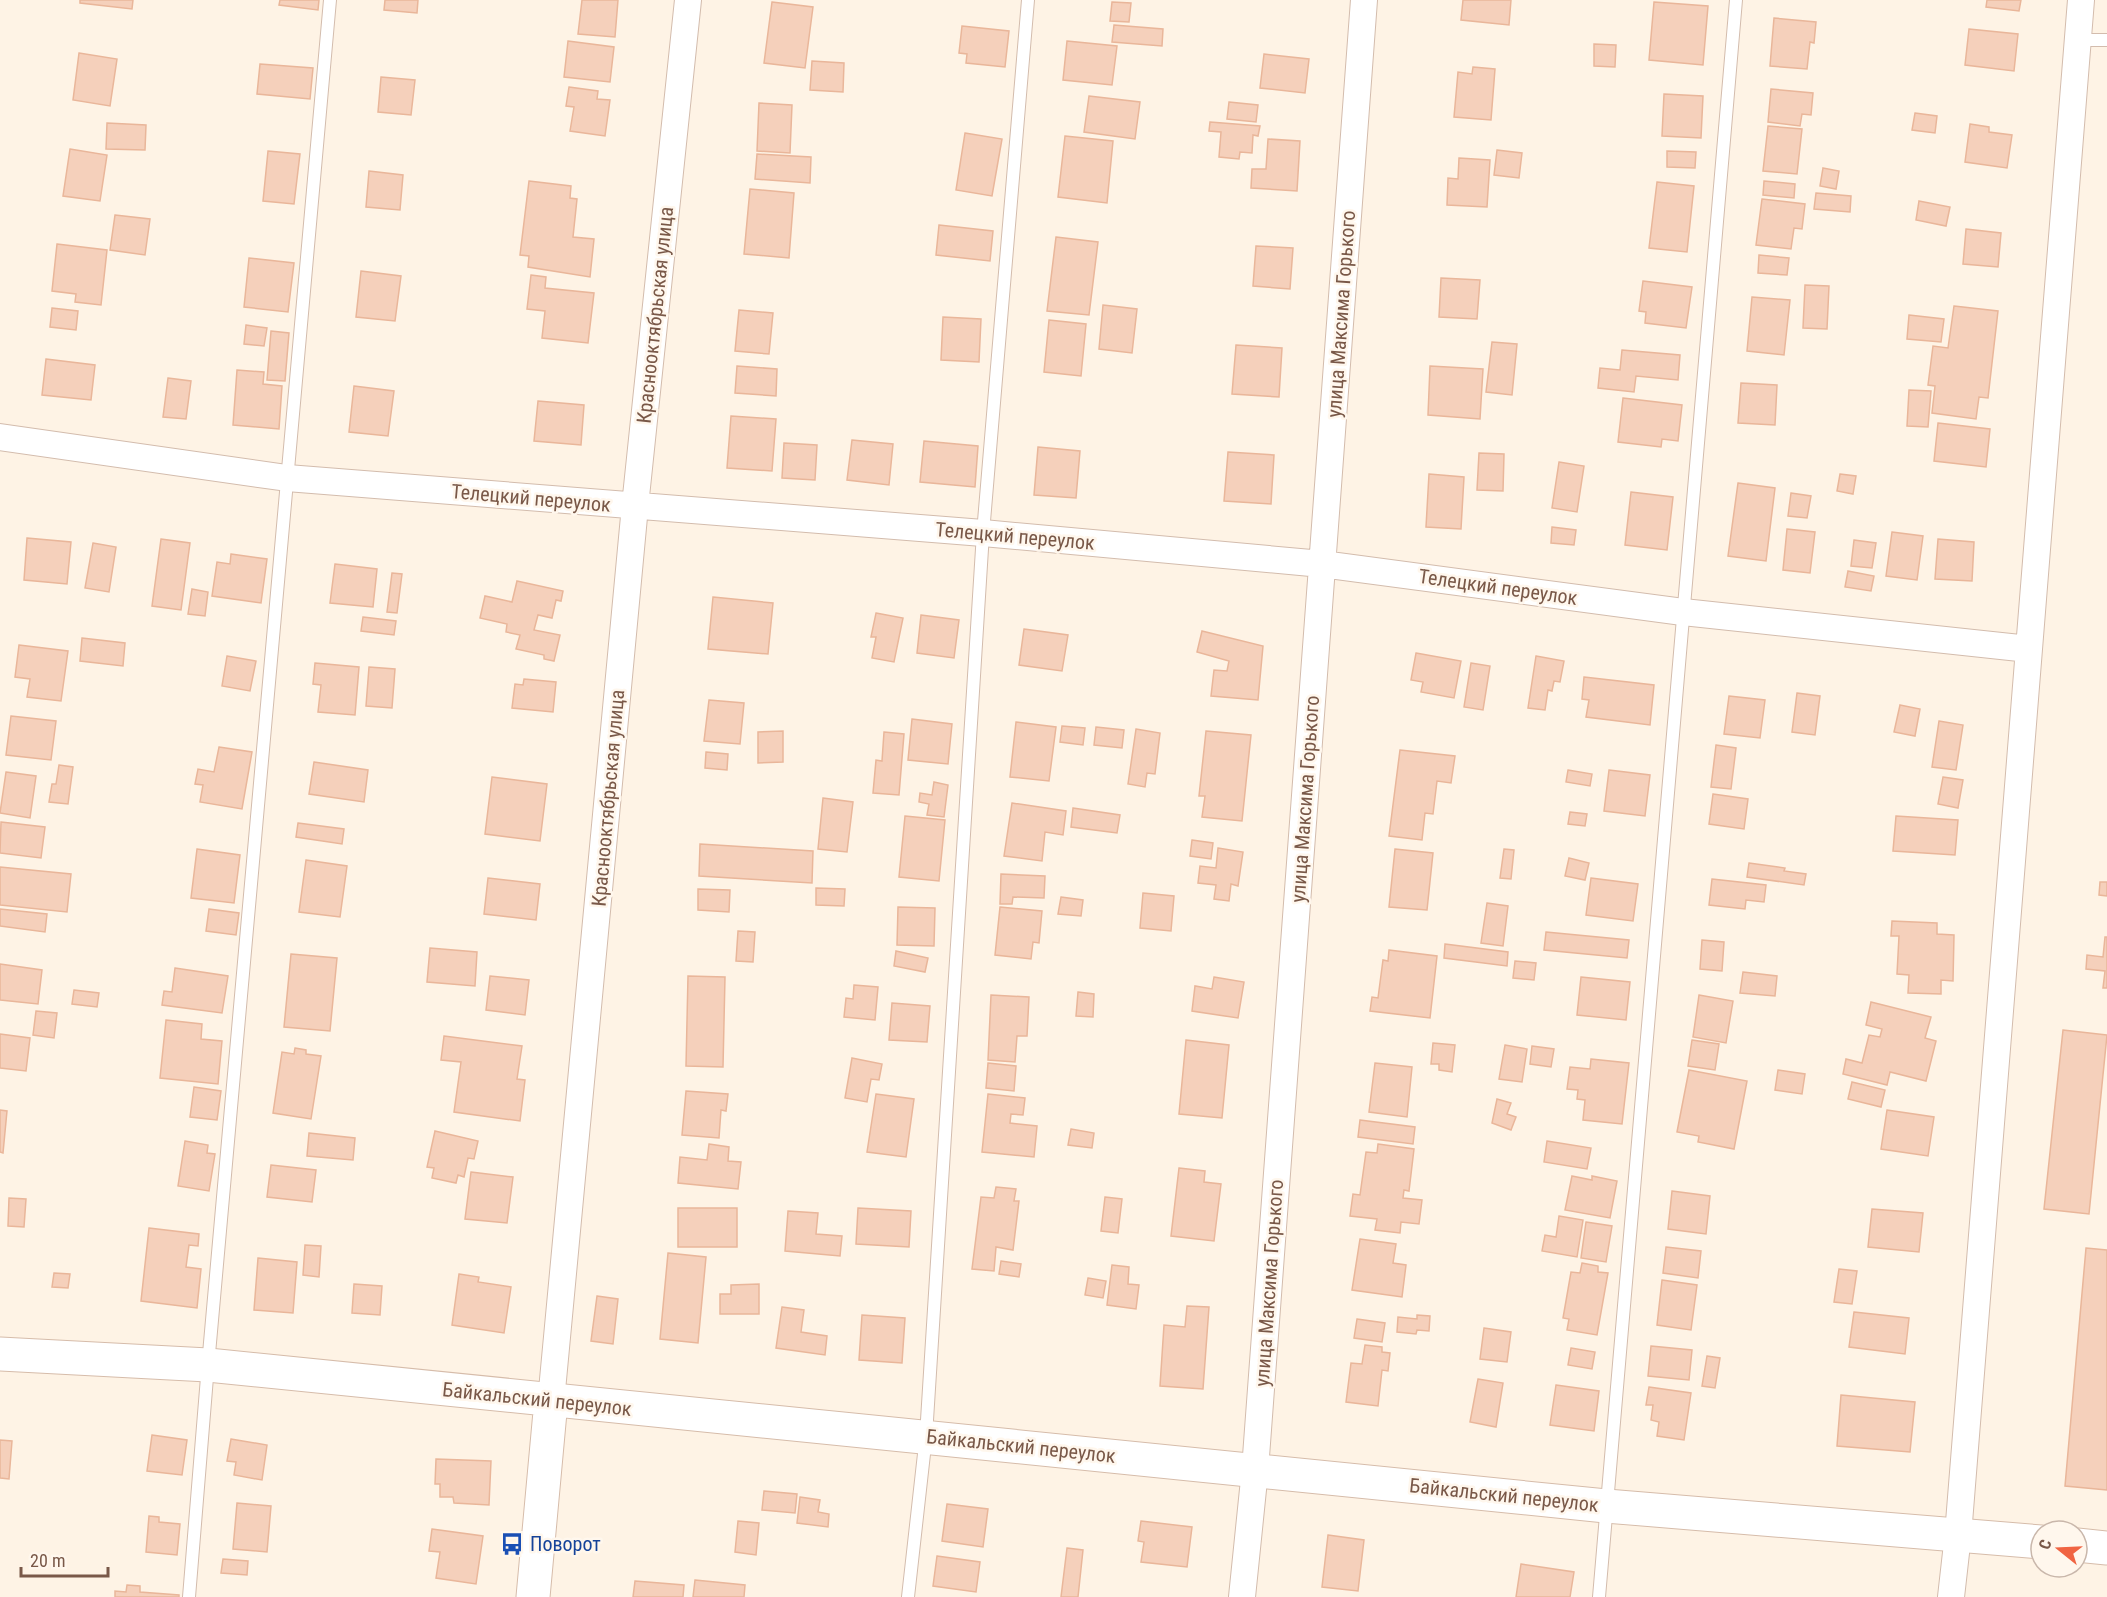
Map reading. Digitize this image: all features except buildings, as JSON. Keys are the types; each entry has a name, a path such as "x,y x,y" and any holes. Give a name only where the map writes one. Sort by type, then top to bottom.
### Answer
{"main road":[{"name":"Байкальский переулок","path":"0,1354 208,1365 1606,1506 2029,1541"},
{"name":"Краснооктябрьская улица","path":"533,1597 551,1401"},
{"path":"2089,1546 2107,1548"}],"street":[{"name":"Краснооктябрьская улица","path":"551,1401 635,506 688,0"},
{"name":"улица Максима Горького","path":"1242,1597 1256,1470 1364,0"},
{"path":"1951,1597 1958,1535 2081,0"},
{"name":"Телецкий переулок","path":"0,437 287,478 983,533 1322,564 1683,612 2029,649"}],"lane":[{"path":"189,1597 330,0"},
{"path":"908,1597 926,1436 983,533 1028,0"},
{"path":"1599,1597 1736,0"},
{"path":"2078,40 2107,40"}],"place":[{"name":"Поворот","path":"512,1544"}]}
